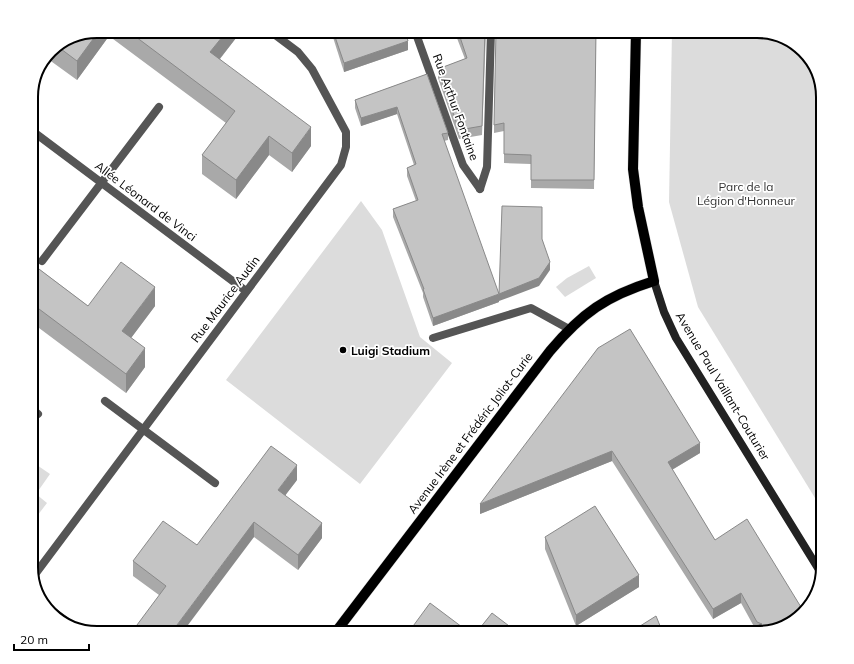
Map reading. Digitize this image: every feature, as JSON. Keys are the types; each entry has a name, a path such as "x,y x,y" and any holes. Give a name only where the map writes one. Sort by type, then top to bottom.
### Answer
{"main road":[{"name":"Avenue Paul Vaillant-Couturier","path":"636,38 633,169 638,208 654,282 664,312 676,338 816,565"},
{"name":"Avenue Irène et Frédéric Joliot-Curie","path":"340,626 540,363 569,329 588,312 614,296 654,282"}],"street":[{"name":"Rue Maurice Audin","path":"38,570 341,164 346,147 346,132 312,69 298,52 279,38"},
{"name":"Rue Arthur Fontaine","path":"418,38 463,164 480,189 487,167 491,38"},
{"path":"42,261 159,107"},
{"name":"Allée Léonard de Vinci","path":"38,135 246,291"},
{"path":"433,338 531,308 569,329"},
{"path":"105,401 215,482"}],"green space":[{"name":"Parc de la Légion d'Honneur","path":"672,38 769,39 783,44 793,50 806,64 810,71 814,82 816,97 816,500 698,307 669,202"},
{"name":"Luigi Stadium","path":"361,201 382,230 420,337 452,363 360,484 226,380"},
{"path":"589,266 596,278 565,297 556,287 567,278"},
{"path":"38,466 50,474 38,491"},
{"path":"38,496 47,503 38,515"}],"building":[{"path":"94,38 77,61 62,50 74,42"},
{"path":"137,38 221,38 210,52 311,127 292,153 269,136 236,180 202,155 235,111"},
{"path":"335,38 407,38 408,41 344,63"},
{"path":"460,38 485,38 482,126 459,130 438,69 467,58"},
{"path":"496,38 596,38 594,180 531,180 531,155 504,154 504,123 494,125"},
{"path":"427,74 448,133 442,134 499,294 433,318 424,289 393,209 418,200 407,168 416,164 397,107 361,118 355,100"},
{"path":"502,206 542,207 542,239 550,262 539,278 499,294"},
{"path":"121,262 155,287 122,331 145,348 126,374 38,308 38,268 88,306"},
{"path":"630,329 700,443 668,462 715,540 747,519 801,606 790,616 772,624 759,626 762,624 757,622 741,593 713,609 612,451 480,504 598,348"},
{"path":"271,446 297,465 278,490 322,523 298,555 254,522 176,626 136,626 166,586 133,561 163,521 197,545"},
{"path":"595,506 639,575 576,615 545,537"},
{"path":"430,603 461,626 413,626"},
{"path":"492,613 509,626 482,626"},
{"path":"656,616 660,626 640,626"}],"place":[{"name":"Luigi Stadium","path":"343,350"}]}
